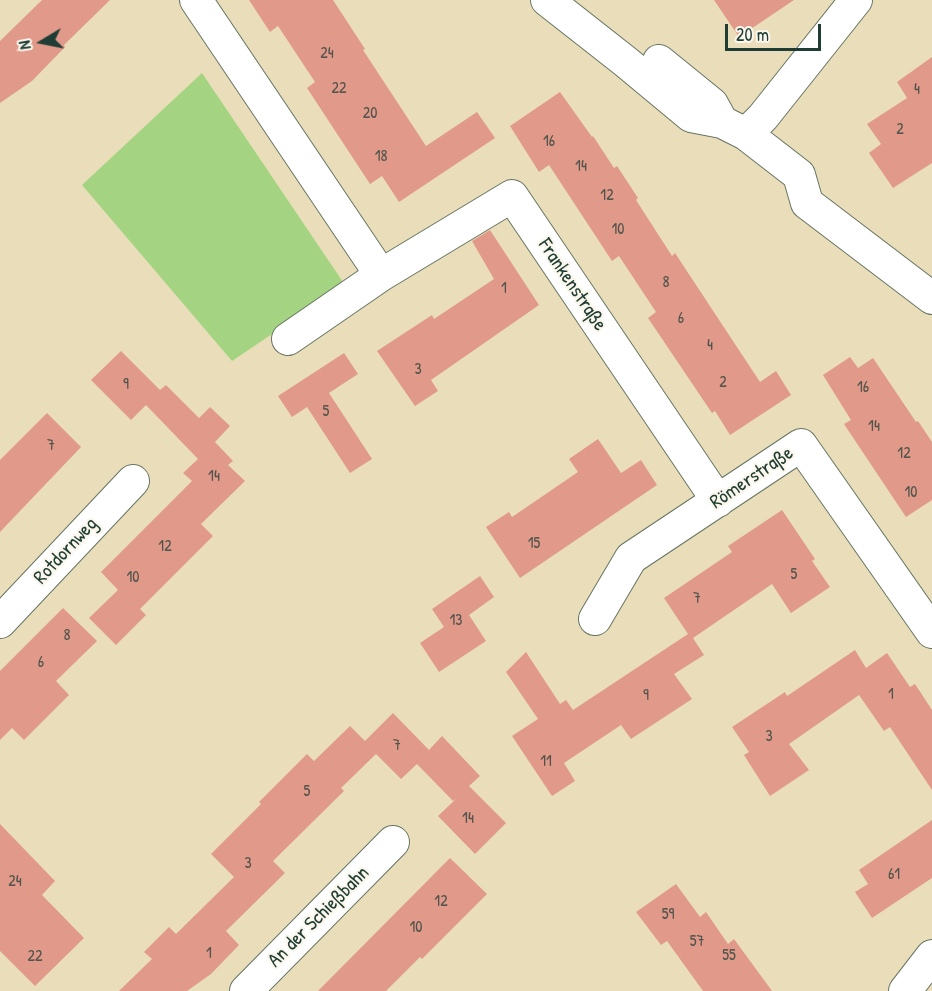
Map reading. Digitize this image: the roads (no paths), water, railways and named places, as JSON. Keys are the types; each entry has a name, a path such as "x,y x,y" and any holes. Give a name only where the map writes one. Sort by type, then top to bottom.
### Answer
{"street":[{"path":"196,0 381,275"},
{"path":"547,0 626,62 656,58 712,104 734,128 800,175 807,203 932,298"},
{"path":"734,128 763,117 856,0"},
{"name":"Frankenstraße","path":"288,339 381,275 512,196 718,501"},
{"name":"Römerstraße","path":"595,619 631,558 801,445 932,632"},
{"name":"Rotdornweg","path":"0,622 133,481"},
{"name":"An der Schießbahn","path":"246,991 393,842"},
{"path":"912,988 932,956"}]}
